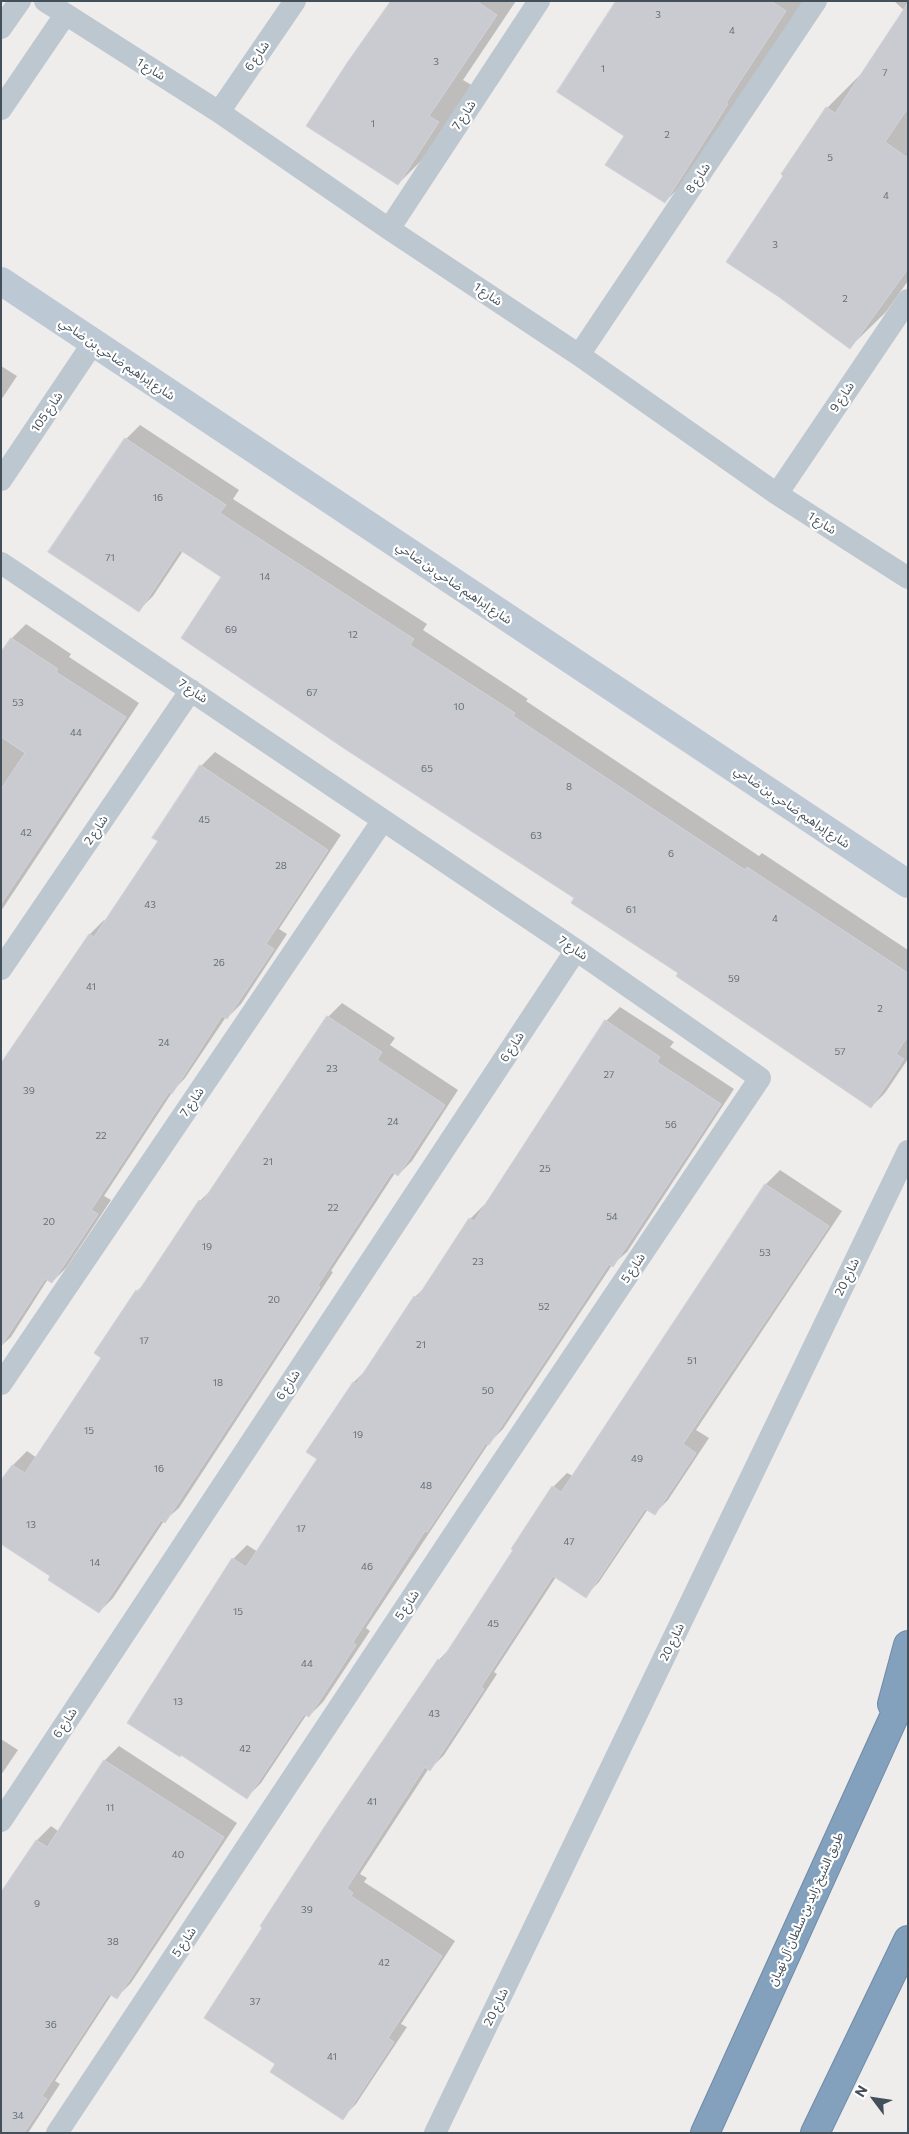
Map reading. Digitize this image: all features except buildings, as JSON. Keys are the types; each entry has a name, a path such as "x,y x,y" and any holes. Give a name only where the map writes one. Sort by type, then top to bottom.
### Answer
{"highway":[{"path":"884,1736 908,1645"},
{"name":"طريق الشيخ زايد بن سلطان آل نهيان","path":"705,2133 908,1686"},
{"path":"816,2133 908,1940"}],"street":[{"path":"1,28 20,1"},
{"name":"شارع 1","path":"45,1 219,112 388,229 580,355 777,494 908,578"},
{"name":"شارع 6","path":"219,112 295,1"},
{"name":"شارع 7","path":"388,229 539,1"},
{"name":"شارع 8","path":"580,355 816,1"},
{"path":"1,109 65,15"},
{"name":"شارع إبراهيم ضاحي بن ضاحي","path":"1,282 908,884"},
{"name":"شارع 9","path":"777,494 908,300"},
{"name":"شارع 105","path":"1,480 93,343"},
{"name":"شارع 7","path":"1,563 576,950 760,1078"},
{"name":"شارع 2","path":"1,969 192,690"},
{"name":"شارع 7","path":"1,1384 383,820"},
{"name":"شارع 6","path":"1,1821 576,950"},
{"name":"شارع 5","path":"58,2133 468,1513 760,1078"},
{"name":"شارع 20","path":"435,2133 908,1151"}]}
